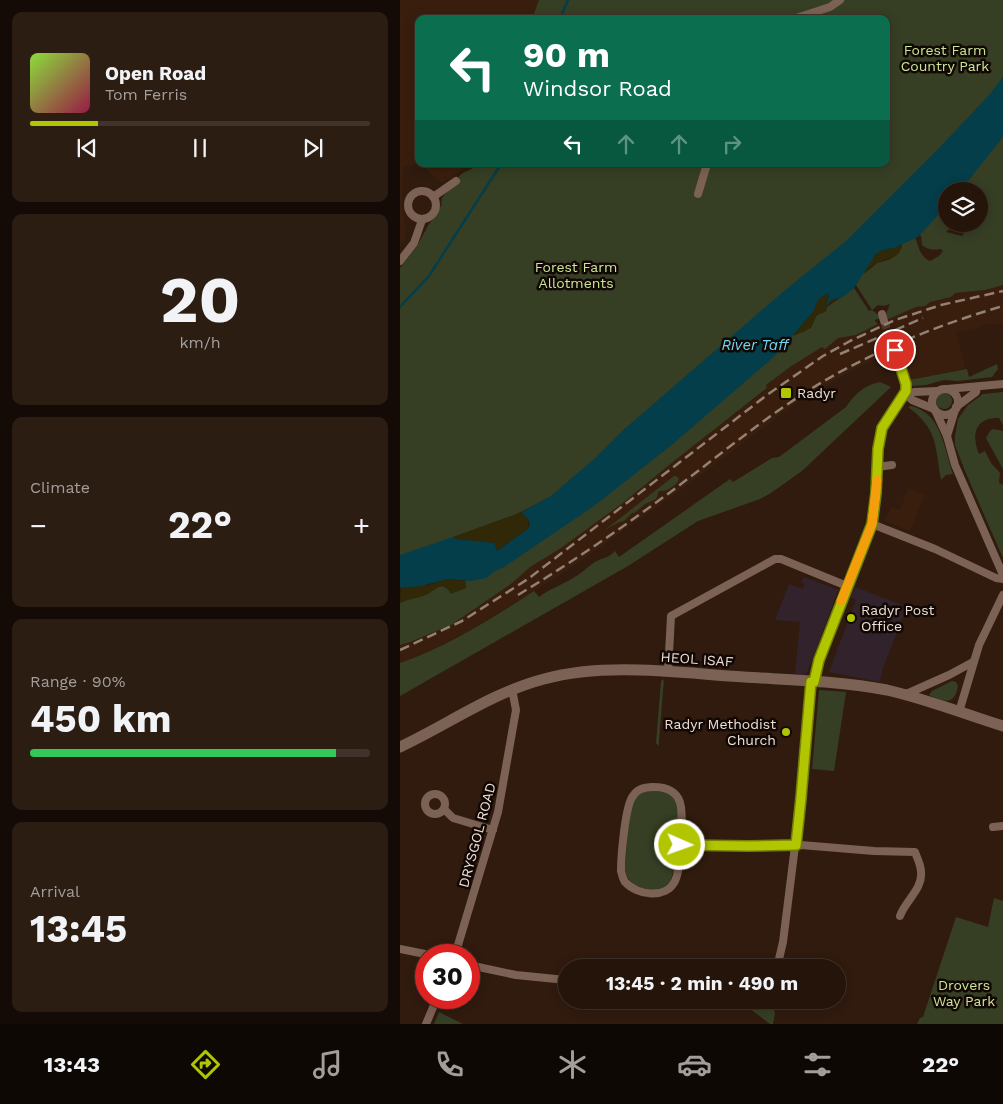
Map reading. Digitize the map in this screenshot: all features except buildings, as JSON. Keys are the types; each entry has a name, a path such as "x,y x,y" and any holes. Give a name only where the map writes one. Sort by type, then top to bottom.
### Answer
{"main road":[{"name":"HEOL ISAF","path":"400,747 489,698 558,675 588,671 668,672 870,688 904,695 1003,726"}],"street":[{"path":"805,15 830,7 840,0"},
{"path":"698,194 706,167"},
{"path":"433,197 456,180"},
{"path":"421,190 429,192 433,197 436,200 434,212 427,219 422,220 412,216 407,208 412,194 421,190"},
{"path":"400,261 414,243 422,220"},
{"path":"895,350 906,384 907,395 912,400 944,415 949,414 976,392 978,387"},
{"path":"1003,384 978,387 974,385 940,390 935,393 932,400 947,436 955,466 1003,574"},
{"path":"778,959 783,942 796,845 813,682 819,660 872,524 876,498 879,436 889,415 907,395 914,392 947,389 954,393 957,400 947,436"},
{"path":"877,467 892,465"},
{"path":"872,524 935,548 996,578 1003,579"},
{"path":"668,672 671,616 775,559 780,559 847,586"},
{"path":"959,712 979,645 1003,595"},
{"path":"904,695 973,662"},
{"name":"DRYSGOL ROAD","path":"458,944 494,830 516,710 512,689"},
{"path":"656,787 667,789 680,799 682,809 680,845 676,877 668,889 659,893 638,892 625,882 622,869 627,806 634,793 643,788 656,787"},
{"path":"444,809 453,818 494,830"},
{"path":"993,827 1003,826"},
{"path":"680,845 796,845 915,852 921,872 921,879 900,916"},
{"path":"400,949 415,952"},
{"path":"480,967 516,975 558,979"},
{"path":"426,1024 432,1009"}],"shaded area":[{"path":"400,0 541,0 535,15 415,15 415,165 403,167 402,206 406,228 405,238 400,246"},
{"path":"424,167 464,167 451,178 442,182 436,179"},
{"path":"1003,283 1003,323 982,325 982,327 956,332 966,369 909,380 897,348 883,354 883,356 855,369 793,405 692,482 566,571 469,631 400,663 400,643 673,460 767,389 766,385 790,367 852,328 856,335 916,306 957,292"},
{"path":"908,488 925,495 910,531 885,521 891,507 900,510"},
{"path":"804,577 838,590 813,658 804,675 795,674 800,622 775,620 789,584 803,589 805,584 801,583"},
{"path":"855,587 907,607 883,668 880,682 829,672 856,600 851,597"}],"green space":[{"path":"539,0 1003,0 1003,77 995,92 851,241 741,336 736,333 651,408 570,487 505,520 443,541 435,552 400,555 400,268 417,246 434,218 441,206 442,198 447,191 457,185 462,174 474,167 890,167 890,15 533,15"},
{"path":"1003,129 1003,285 985,290 955,293 951,297 930,302 925,306 916,307 886,320 890,304 878,305 872,310 856,285 859,275 877,263 891,259 901,249 903,240 915,237 924,257 930,261 939,256 943,251 941,249 926,248 922,245 921,236 916,227 938,208 938,232 962,236 965,232 988,232 988,182 962,182"},
{"path":"854,288 869,311 872,310 881,317 875,321 878,324 856,335 838,338 825,349 822,347 790,367 766,385 767,388 624,502 561,548 530,567 512,583 451,625 400,645 400,603 429,593 438,587 443,586 449,590 466,588 465,581 489,569 788,337 805,331 817,315 826,311 827,307"},
{"path":"901,347 909,380 967,369 969,377 997,364 998,369 992,377 958,381 944,380 926,385 911,386 897,348"},
{"path":"880,382 891,387 802,471 771,493 760,499 698,521 628,566 400,696 400,663 452,640 534,591 539,597 576,576 595,562 608,557 615,551 619,557 730,479 733,482 772,458 779,457 846,407 860,391 869,385"},
{"path":"1003,392 1003,425 999,418 991,418 985,421 977,428 975,440 979,454 985,451 991,463 1000,473 999,483 1003,485 1003,558 965,471 955,445 955,436 958,419 968,405 983,394"},
{"path":"944,393 950,395 952,401 950,407 944,409 938,407 936,401 938,395"},
{"path":"911,406 921,410 936,424 953,474 946,475 941,480 934,439 925,423 908,407"},
{"path":"993,429 1003,431 1003,469 986,438"},
{"path":"674,476 679,479 673,486 665,491 659,491 656,499 645,504 633,514 633,512 624,521 605,530"},
{"path":"664,679 659,746 656,743 661,681"},
{"path":"952,681 956,682 958,686 954,697 948,701 929,695 932,691"},
{"path":"819,690 846,692 834,771 812,769"},
{"path":"654,791 670,795 679,809 677,847 672,877 670,882 658,890 644,889 637,886 627,877 625,870 631,809 638,795"},
{"name":"Drovers Way Park","path":"994,898 1003,901 1003,1024 917,1024 920,1018 923,1017 956,917 988,927"},
{"path":"750,1009 774,1009 773,1024 770,1024"},
{"path":"439,1012 463,1024 434,1024"}],"sand":[{"path":"902,245 898,254 876,263 863,274 878,253"},
{"path":"827,293 829,296 825,306 831,300 838,299 827,306 825,312 817,315 811,328 793,336 813,312 818,300"},
{"path":"522,512 527,517 529,528 497,551 495,543 456,539 453,537"},
{"path":"448,579 465,581 466,588 451,594 446,588 440,586 425,596 400,603 401,587 428,585"}],"water":[{"name":"River Taff","path":"1003,77 1003,137 967,182 938,182 938,215 918,237 876,254 854,288 843,297 831,300 825,307 829,296 827,293 818,300 813,312 777,354 673,444 594,506 486,578 471,581 448,579 421,586 400,588 400,555 453,537 456,539 495,543 497,551 529,528 529,521 522,512 551,496 593,460 621,432 784,291 846,241 990,94"}],"waterway":[{"path":"562,15 568,0"},
{"path":"400,307 429,276 499,167"}],"tunnel":[{"path":"884,321 895,350"}],"railway":[{"path":"400,650 462,621 528,579 767,395 823,356 895,320 941,305 1003,291"},
{"path":"518,595 621,528 742,437 829,378 901,342 1003,306"},
{"path":"840,354 923,318"}],"slow traffic":[{"path":"841,601 872,524 877,480"}],"place":[{"name":"Radyr","path":"786,393"},
{"name":"Radyr Post Office","path":"851,618"},
{"name":"Radyr Methodist Church","path":"786,732"}],"route":[{"path":"680,845 796,845 811,682 814,682 819,660 872,524 876,493 879,436 883,424 906,394 906,384 895,350"}],"park label":[{"name":"Forest Farm Country Park","path":"945,58"},
{"name":"Forest Farm Allotments","path":"576,276"}]}
